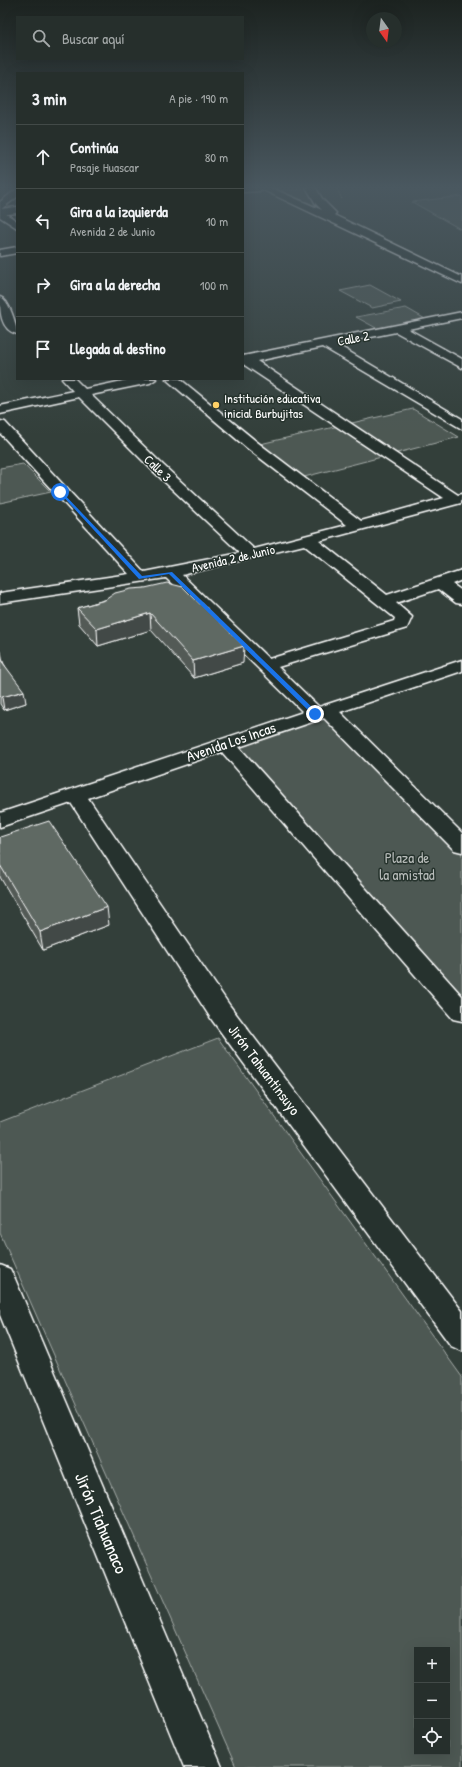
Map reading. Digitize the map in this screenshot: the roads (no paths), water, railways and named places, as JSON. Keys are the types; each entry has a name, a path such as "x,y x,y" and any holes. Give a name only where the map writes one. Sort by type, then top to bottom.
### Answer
{"main road":[{"path":"439,269 462,281"},
{"path":"0,300 11,327"},
{"name":"Calle 2","path":"245,360 462,315"},
{"path":"399,329 462,364"},
{"path":"325,343 462,425"},
{"path":"245,360 459,499"},
{"name":"Calle 3","path":"69,380 158,468 251,555"},
{"path":"0,410 145,380"},
{"path":"173,380 252,445 358,526"},
{"path":"0,425 141,578"},
{"name":"Avenida 2 de Junio","path":"1,596 170,573 251,555 459,499"},
{"path":"267,665 401,624 404,617 307,540"},
{"path":"170,573 267,665 321,712 462,845"},
{"path":"384,601 439,582 462,576"},
{"path":"439,582 462,599"},
{"name":"Avenida Los Incas","path":"0,820 225,743 462,665"},
{"path":"225,743 462,1012"},
{"name":"Jirón Tahuantinsuyo","path":"76,795 221,1013 462,1336"},
{"name":"Jirón Tiahuanaco","path":"1,1287 203,1767"}],"place":[{"name":"Institución educativa inicial Burbujitas","path":"216,405"}],"park label":[{"name":"Plaza de la amistad","path":"407,866"}]}
